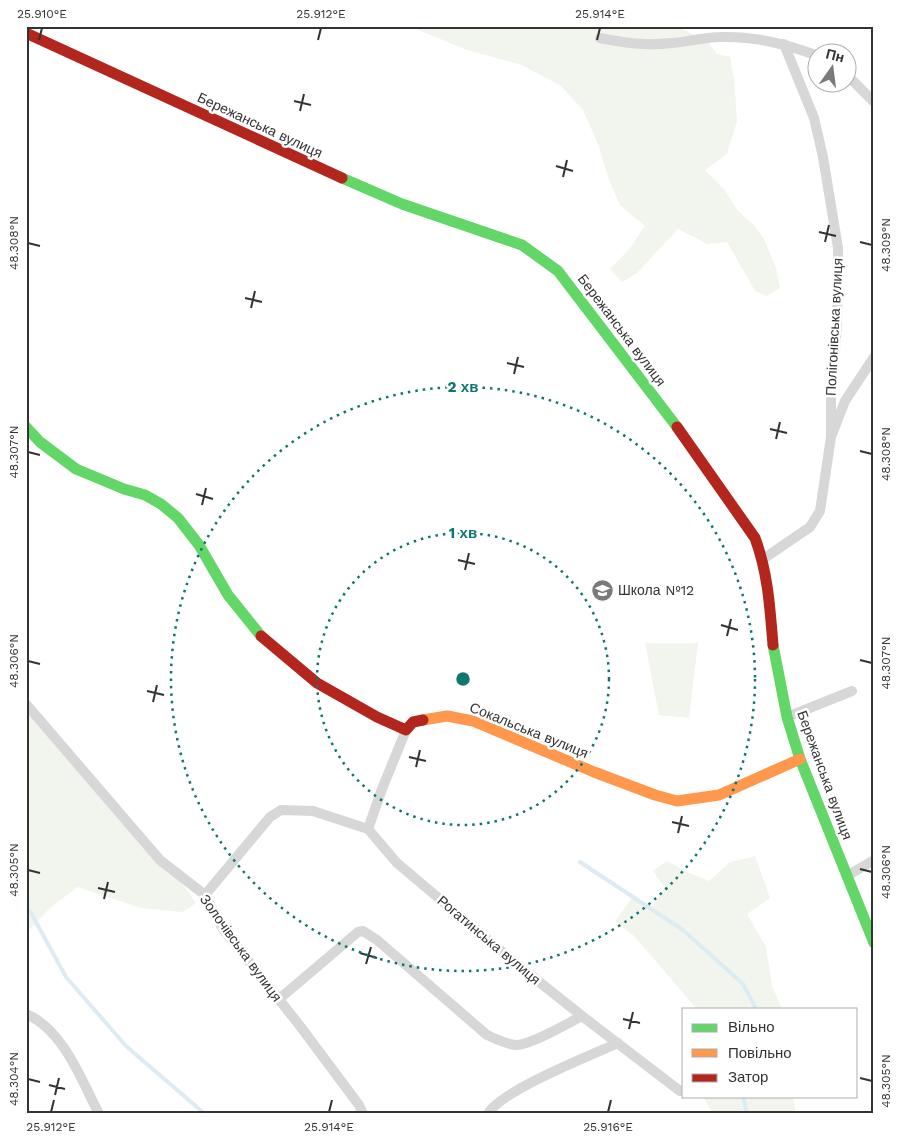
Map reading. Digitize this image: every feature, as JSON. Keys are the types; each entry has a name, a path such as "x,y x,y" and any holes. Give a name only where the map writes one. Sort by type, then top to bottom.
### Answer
{"street":[{"name":"Бережанська вулиця","path":"28,36 244,135 402,204 522,245 558,271 670,418 755,538 763,559 768,587 773,646 787,717 800,759 874,944"},
{"path":"600,38 630,44 670,44 720,37 748,38 784,44 808,52"},
{"name":"Полігонівська вулиця","path":"784,44 814,118 823,157 838,248 837,325 831,400 831,437"},
{"path":"858,86 874,102"},
{"path":"763,559 810,528 820,511 831,437 846,401 874,357"},
{"path":"26,427 40,442 76,469 124,489 145,494 161,504 178,518 198,546 228,595 265,641 317,683 406,730 368,828 313,811 281,810 270,817 204,895"},
{"path":"787,717 852,691"},
{"name":"Золочівська вулиця","path":"26,704 160,860 204,895 223,929 360,1105 363,1114"},
{"name":"Сокальська вулиця","path":"406,730 413,722 429,718 447,716 473,721 594,772 655,795 677,800 698,800 719,795 800,759"},
{"name":"Рогатинська вулиця","path":"368,828 397,863 518,965 680,1091"},
{"path":"847,876 874,860"},
{"path":"278,1000 358,932 363,931 377,940 487,1035 503,1042 517,1045 533,1040 582,1016"},
{"path":"26,1014 51,1031 67,1051 99,1114"},
{"path":"488,1114 491,1108 512,1092 618,1043"}],"shaded area":[{"path":"409,26 676,26 708,42 717,54 730,57 734,78 737,121 727,154 705,170 724,189 738,211 754,225 764,239 776,268 780,288 767,296 755,291 727,242 707,244 678,229 637,273 622,282 610,269 631,247 645,226 620,205 609,180 598,144 583,110 561,86 522,65 467,50"},
{"path":"645,643 698,643 689,718 659,715"},
{"path":"26,712 166,861 196,903 183,912 141,908 78,887 51,907 26,933"},
{"path":"755,856 770,898 747,914 766,947 772,986 782,1008 696,1008 634,936 615,921 632,898 652,906 665,888 653,871 667,861 709,881 730,862"},
{"path":"704,1098 793,1098 796,1114 713,1114"}],"waterway":[{"path":"580,862 683,930 743,984 755,1008"},
{"path":"26,908 31,913 66,977 126,1046 205,1114"},
{"path":"743,1098 747,1114"}],"traffic: fast":[{"path":"342,178 402,204 522,245 558,271 677,427"},
{"path":"26,427 40,442 76,469 124,489 145,495 161,504 178,518 199,545 228,595 261,636"},
{"path":"773,645 787,717 800,759 874,943"}],"traffic: slow":[{"path":"423,720 447,716 473,721 594,772 655,795 677,801 719,795 800,759"}],"traffic: jam":[{"path":"26,33 342,178"},
{"path":"677,427 755,538 766,577 773,645"},
{"path":"261,636 317,683 377,717 406,730 413,722 423,720"}],"place":[{"name":"Школа №12","path":"602,590"}]}
